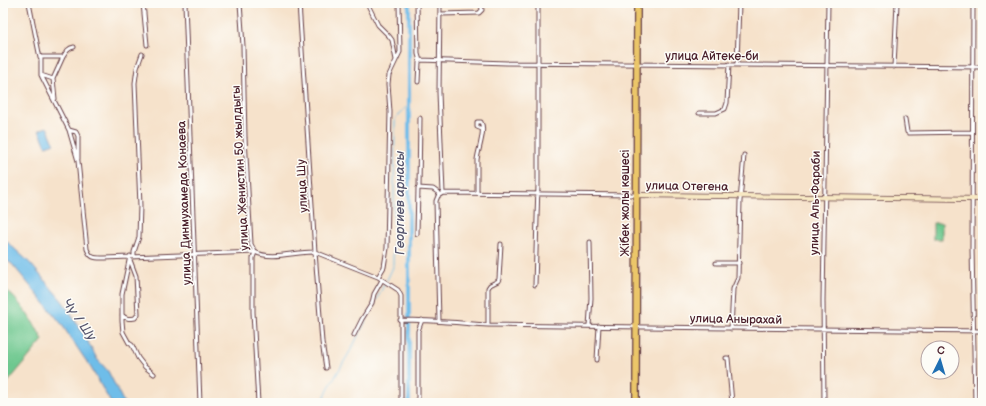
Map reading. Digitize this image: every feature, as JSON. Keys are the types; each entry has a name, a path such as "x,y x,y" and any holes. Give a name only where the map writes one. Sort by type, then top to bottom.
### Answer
{"highway":[{"name":"Жібек жолы көшесі","path":"636,403 637,3"}],"main road":[{"name":"улица Отегена","path":"636,195 983,199"}],"street":[{"path":"29,3 40,59 41,75 69,130 78,161"},
{"path":"143,3 147,45"},
{"name":"улица Динмухамеда Конаева","path":"185,3 200,403"},
{"name":"улица Женистин 50 жылдыгы","path":"240,3 244,46 245,138 251,244 255,252 253,258 253,312 258,403"},
{"name":"улица Шу","path":"299,3 315,252 322,342 326,368"},
{"path":"366,3 378,25 392,40 396,60"},
{"path":"378,277 384,267 387,248 390,112 388,84 389,75 400,52 399,3"},
{"path":"417,3 418,54 420,61 418,82"},
{"path":"439,321 436,201 441,193 440,3"},
{"path":"441,14 479,13 482,10 482,3"},
{"path":"535,285 538,193 538,3"},
{"path":"737,64 739,3"},
{"name":"улица Аль-Фараби","path":"824,403 823,329 828,3"},
{"path":"894,67 897,3"},
{"path":"972,3 972,248 975,403"},
{"path":"55,101 53,79 67,50 74,46"},
{"path":"134,256 139,237 140,220 135,83 137,68 142,54"},
{"path":"40,59 41,57 63,57"},
{"name":"улица Айтеке-би","path":"420,61 983,67"},
{"path":"699,113 716,113 725,109 727,103 729,64"},
{"path":"41,75 53,79"},
{"path":"417,234 420,118"},
{"path":"905,119 907,132 909,133 972,132"},
{"path":"477,193 478,158 482,139 482,129"},
{"path":"69,130 76,132 78,136 78,161 87,249 89,255 94,258 255,252 266,256 315,252 378,277 398,290 401,296 401,403"},
{"path":"731,328 733,289 738,278 740,197 744,155"},
{"name":"улица Отегена","path":"419,188 433,189 441,193 636,195"},
{"path":"589,326 591,298 590,242"},
{"path":"488,325 488,288 499,279 500,244"},
{"path":"130,256 122,294 122,326 125,337 132,346 138,358 145,367 154,374"},
{"path":"122,315 130,319 135,318 138,314 136,276 130,261 130,256"},
{"path":"716,263 739,263"},
{"path":"354,335 372,303 374,294 382,280"},
{"name":"улица Анырахай","path":"400,320 439,321 488,325 983,331"},
{"path":"418,403 418,331 420,320"},
{"path":"597,360 599,326"},
{"path":"726,358 728,358 732,403"}],"green space":[{"path":"933,223 942,223 942,239 933,239"},
{"path":"3,287 26,312 43,340 3,388"}],"water":[{"path":"47,127 54,143 46,146 39,130"},
{"path":"3,238 30,263 63,302 86,338 97,359 108,371 124,403 111,403 91,368 60,322 12,264 3,258"}],"waterway":[{"name":"Георгиев арнасы","path":"409,3 409,403"},
{"path":"387,280 393,267 395,119 409,104"},
{"path":"322,403 385,283"}],"water label":[{"name":"Чү / Шу","path":"80,319"}]}
